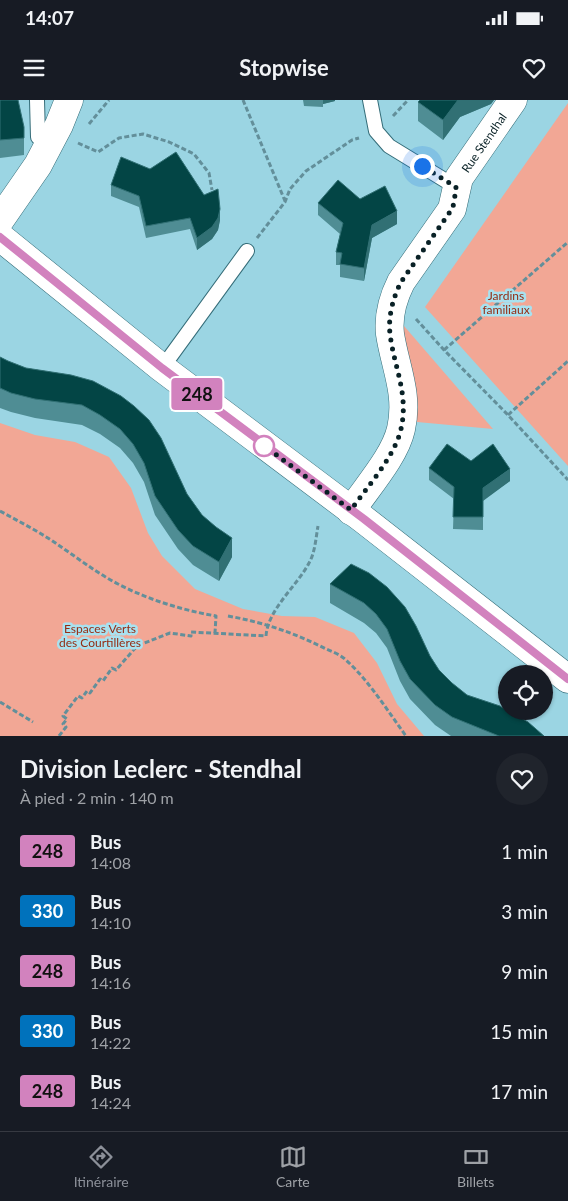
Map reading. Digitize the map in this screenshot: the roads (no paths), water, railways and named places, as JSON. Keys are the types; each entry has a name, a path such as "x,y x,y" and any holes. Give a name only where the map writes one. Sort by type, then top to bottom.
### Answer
{"main road":[{"path":"0,220 38,165 69,100"},
{"name":"Rue Stendhal","path":"351,510 395,446 401,428 404,409 403,387 390,333 390,318 395,295 401,282 452,209 459,178 513,100"},
{"path":"0,237 162,368 351,510 568,679"}],"lane":[{"path":"37,100 38,137 51,141"},
{"path":"370,100 376,131 389,146 456,187"},
{"path":"162,368 247,251"}],"park label":[{"name":"Jardins familiaux","path":"506,302"},
{"name":"Espaces Verts des Courtillères","path":"100,635"}]}
